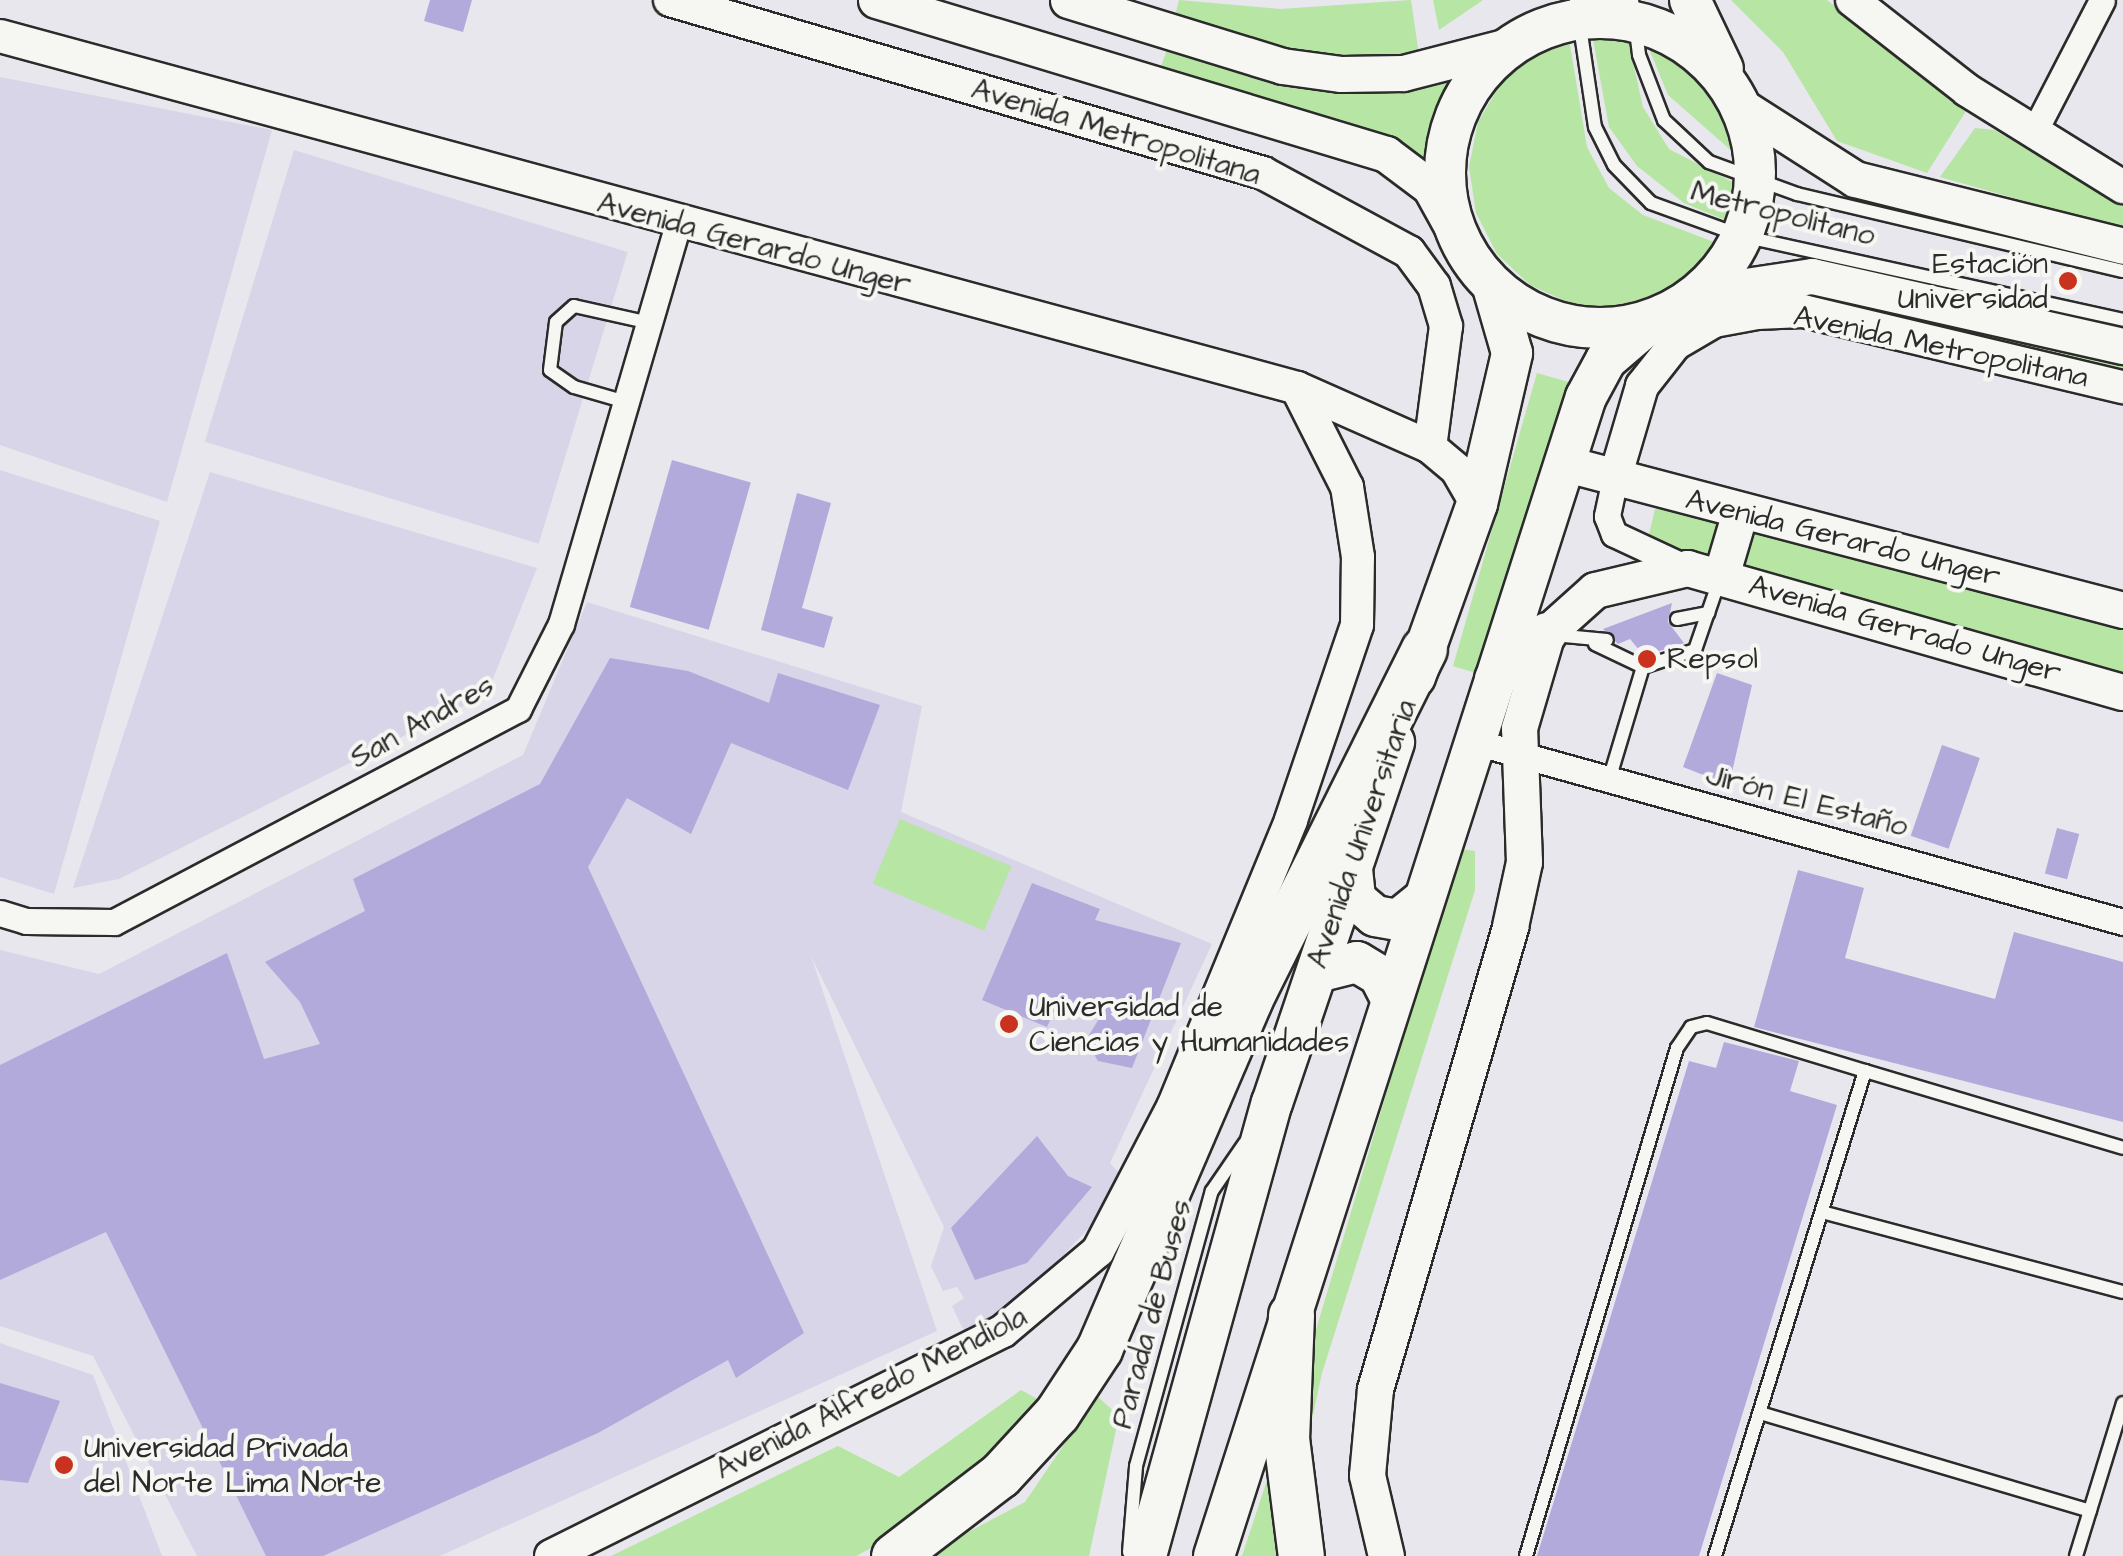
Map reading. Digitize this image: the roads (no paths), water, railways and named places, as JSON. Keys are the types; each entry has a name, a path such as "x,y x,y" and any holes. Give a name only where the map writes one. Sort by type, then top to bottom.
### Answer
{"highway":[{"path":"894,1556 1000,1475 1058,1412 1099,1348 1276,946 1424,649"},
{"path":"1173,1106 1276,946"},
{"path":"1291,1316 1286,1438 1301,1556"}],"main road":[{"name":"Avenida Metropolitana","path":"876,0 1386,154 1430,187 1461,243"},
{"path":"1214,1556 1564,463 1598,372 1654,318 1699,293 1742,236 1755,180 1736,96 1690,0"},
{"path":"1082,2 1282,66 1342,74 1432,68 1521,27 1577,9 1633,10 1670,33 1736,96 1855,179 2123,246"},
{"path":"1521,27 1472,88 1445,156 1447,201 1461,243 1494,287 1569,326 1612,328 1654,318"},
{"name":"Avenida Metropolitana","path":"1699,293 1812,276 2123,346"},
{"name":"Avenida Universitaria","path":"1146,1556 1272,1103 1424,649 1477,504 1512,353 1494,287"},
{"name":"Avenida Gerardo Unger","path":"1564,463 2123,610"},
{"path":"1704,572 1740,512"},
{"name":"Avenida Gerrado Unger","path":"1547,634 1595,590 1704,572 2123,692"},
{"path":"1495,679 1547,634"},
{"path":"1386,1556 1367,1474 1375,1389 1510,926 1524,862 1521,755 1526,687 1547,634"},
{"path":"1352,869 1355,899 1375,916 1398,920 1424,899"},
{"path":"1316,972 1357,962 1379,975 1392,1000"}],"street":[{"name":"Avenida Metropolitana","path":"670,0 1263,173 1408,252 1434,286 1446,326 1430,447"},
{"path":"1852,0 2034,132 2123,186"},
{"path":"2034,132 2102,0"},
{"name":"Avenida Gerardo Unger","path":"0,36 678,224 1298,388 1430,447 1458,470 1477,504"},
{"name":"San Andres","path":"0,913 26,922 114,922 518,709 561,624 678,224"},
{"name":"Avenida Metropolitana","path":"1615,478 1642,386 1675,344 1714,322 1757,312 1803,311 2123,388"},
{"name":"Avenida Alfredo Mendiola","path":"551,1556 1003,1331 1084,1265 1139,1182 1291,820 1357,625 1358,557 1347,487 1298,388"},
{"name":"Avenida Gerrado Unger","path":"1615,478 1607,516 1614,534 1704,572"},
{"name":"Jirón El Estaño","path":"1474,742 2123,922"}],"lane":[{"name":"Metropolitano","path":"1577,9 1595,126 1614,166 1651,204 1742,236 2123,320"},
{"name":"Metropolitano","path":"1633,10 1650,90 1678,139 1755,180 2123,271"},
{"path":"628,402 574,387 550,370 556,322 574,306 650,323"},
{"path":"1547,634 1601,642 1643,667 1694,650 1708,613 1704,572"},
{"path":"1677,618 1708,613"},
{"path":"1608,780 1643,667"},
{"path":"1526,1556 1677,1048 1691,1027 1707,1023 2123,1148"},
{"path":"1715,1556 1866,1072"},
{"name":"Parada de Buses","path":"1129,1556 1136,1466 1212,1191 1272,1103"},
{"path":"1822,1212 2123,1292"},
{"path":"2076,1556 2123,1403"},
{"path":"1760,1413 2090,1511"}],"place":[{"name":"Estación Universidad","path":"2068,281"},
{"name":"Repsol","path":"1647,659"},
{"name":"Universidad de Ciencias y Humanidades","path":"1009,1024"},
{"name":"Universidad Privada del Norte Lima Norte","path":"64,1465"}]}
